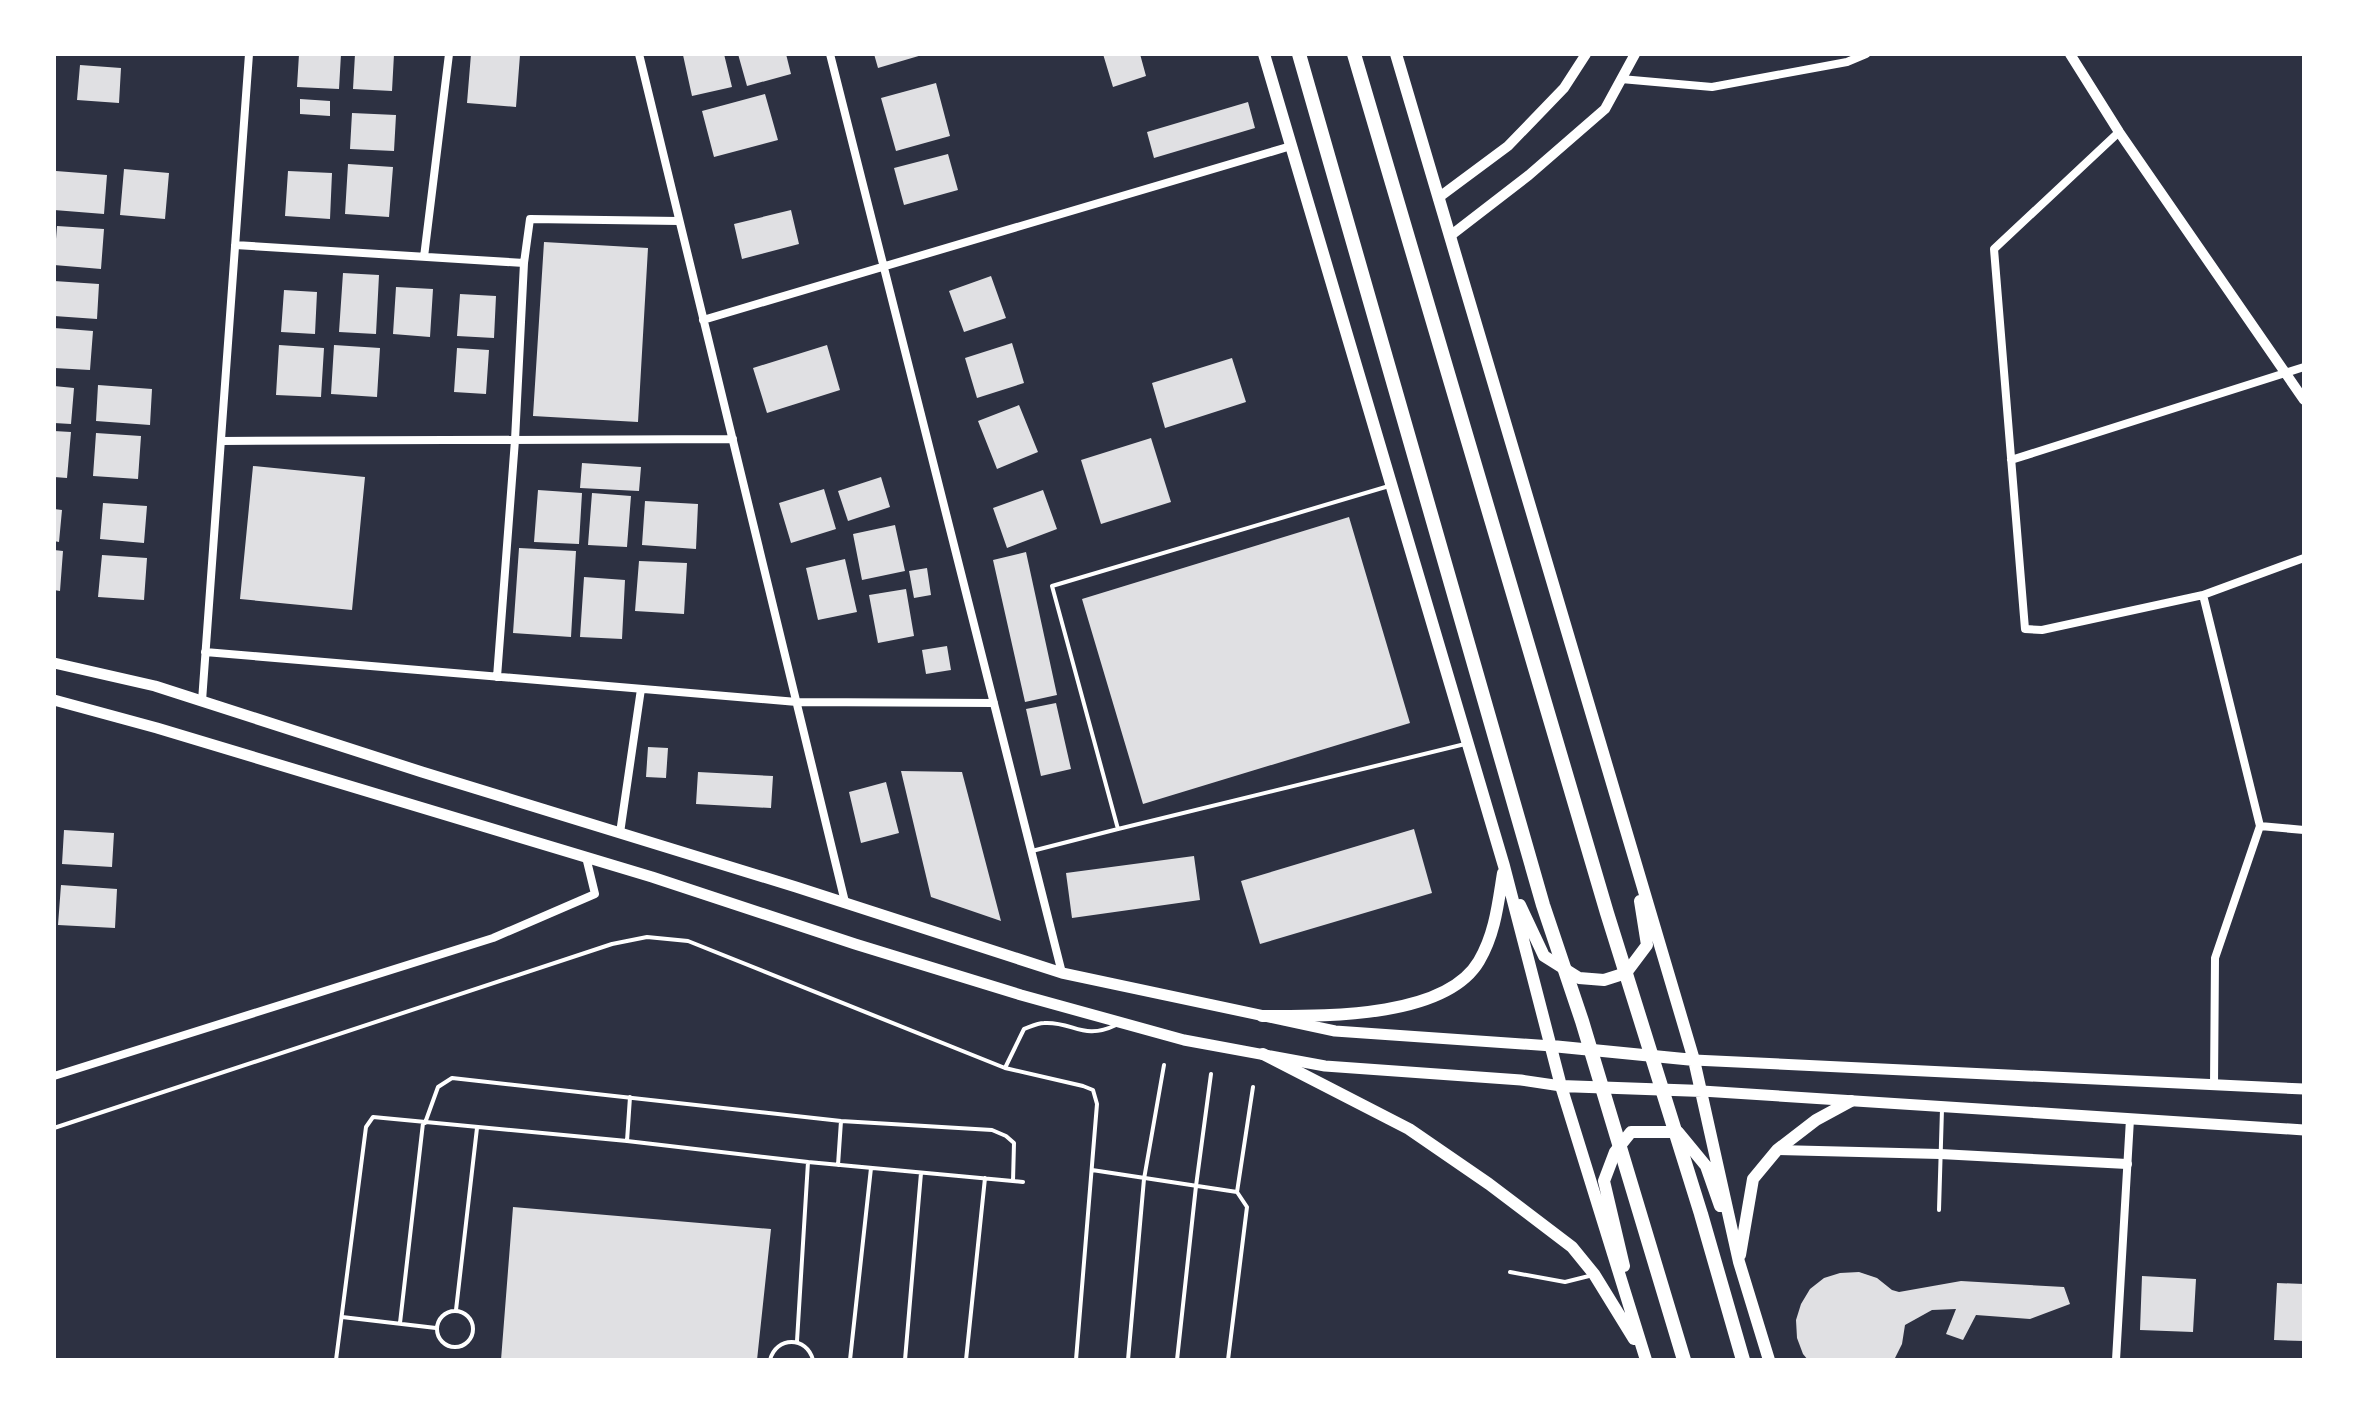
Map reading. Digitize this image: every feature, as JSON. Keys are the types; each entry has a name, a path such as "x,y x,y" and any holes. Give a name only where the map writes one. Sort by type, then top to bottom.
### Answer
{"highway":[{"path":"1299,54 1543,905 1582,1021 1684,1360"},
{"path":"1354,54 1607,913 1743,1360"}],"main road":[{"path":"1264,54 1505,869 1561,1086 1645,1358"},
{"path":"1396,54 1694,1060 1739,1262"},
{"path":"54,663 155,686 1062,973 1335,1031 1552,1046 1694,1060 2304,1089"},
{"path":"54,700 586,857 1021,995 1184,1040 1325,1066 1521,1080 1561,1086 1702,1091 2304,1130"},
{"path":"1505,869 1544,956 1579,978 1604,980 1626,973 1647,945 1628,840"},
{"path":"1262,1016 1335,1016 1395,1008 1452,989 1478,963 1496,924 1505,869"},
{"path":"1263,1054 1409,1129 1572,1247 1594,1274 1645,1358"},
{"path":"1739,1262 1753,1179 1777,1150 1816,1120 1851,1101"},
{"path":"1645,1358 1604,1181 1615,1152 1631,1132 1678,1132 1706,1166 1769,1360"}],"street":[{"path":"202,701 249,54"},
{"path":"424,257 449,54"},
{"path":"639,54 845,902"},
{"path":"830,54 1062,973"},
{"path":"1438,198 1508,146 1564,88 1586,54"},
{"path":"1450,236 1529,175 1605,109 1635,54"},
{"path":"1621,79 1712,87 1847,62 1866,54"},
{"path":"2070,54 2119,132 2304,400"},
{"path":"2119,132 1994,249 2025,629 2042,630 2203,595 2304,558"},
{"path":"703,320 1291,146"},
{"path":"497,677 515,440 524,263 530,219 679,221"},
{"path":"235,245 524,263"},
{"path":"2011,460 2304,367"},
{"path":"221,441 733,439"},
{"path":"2203,595 2260,826 2215,958 2214,1085"},
{"path":"205,652 797,702 994,703"},
{"path":"620,833 641,689"},
{"path":"2260,826 2304,830"},
{"path":"54,1076 493,938 595,894 586,857"},
{"path":"2116,1360 2130,1119"},
{"path":"1777,1150 1940,1154 2127,1164"}],"lane":[{"path":"1118,829 1052,586 1391,485"},
{"path":"1032,851 1467,743"},
{"path":"54,1128 612,944 647,937 688,941 1005,1068 1093,1090 1097,1104 1076,1360"},
{"path":"1005,1068 1024,1029 1044,1023 1090,1033 1122,1023"},
{"path":"1128,1360 1144,1179 1164,1065"},
{"path":"1177,1360 1211,1074"},
{"path":"400,1323 424,1123 438,1087 452,1078 841,1121 992,1130 1014,1143 1013,1181"},
{"path":"1228,1360 1247,1207 1237,1192 1253,1087"},
{"path":"627,1141 630,1097"},
{"path":"1939,1210 1942,1107"},
{"path":"336,1360 366,1127 373,1117 1023,1182"},
{"path":"838,1165 841,1121"},
{"path":"456,1310 477,1128"},
{"path":"797,1341 808,1162"},
{"path":"850,1360 871,1168"},
{"path":"1092,1170 1237,1192"},
{"path":"905,1360 921,1173"},
{"path":"966,1360 985,1178"},
{"path":"1510,1272 1565,1282 1594,1274"},
{"path":"456,1310 472,1320 474,1330 471,1339 454,1348 445,1345 436,1328 439,1319 447,1312 456,1310"},
{"path":"342,1317 436,1328"},
{"path":"770,1360 778,1346 787,1341 797,1341 806,1346 813,1360"}],"building":[{"path":"299,54 341,54 339,89 297,87"},
{"path":"355,54 394,54 392,91 353,89"},
{"path":"471,54 520,55 516,107 467,103"},
{"path":"724,54 732,87 692,96 683,55"},
{"path":"738,54 786,54 791,74 747,86"},
{"path":"874,54 922,54 922,55 878,68"},
{"path":"1103,54 1140,54 1146,76 1113,87"},
{"path":"80,65 121,68 119,103 77,100"},
{"path":"936,83 950,136 896,151 881,98"},
{"path":"765,94 778,140 714,157 702,111"},
{"path":"300,99 330,101 330,116 300,114"},
{"path":"1248,102 1255,128 1154,158 1147,132"},
{"path":"352,113 396,115 394,151 350,149"},
{"path":"948,154 958,190 904,205 894,168"},
{"path":"348,164 393,167 389,217 345,214"},
{"path":"124,169 169,173 165,219 120,215"},
{"path":"56,171 107,175 104,214 54,210"},
{"path":"288,171 332,173 330,219 285,216"},
{"path":"791,210 799,244 742,259 734,224"},
{"path":"57,226 104,229 101,269 54,265"},
{"path":"544,242 648,248 638,422 533,416"},
{"path":"343,273 379,275 376,334 339,332"},
{"path":"991,276 1006,318 964,332 949,291"},
{"path":"54,281 99,284 97,319 54,316"},
{"path":"396,287 433,289 430,337 393,334"},
{"path":"284,290 317,292 315,334 281,332"},
{"path":"460,294 496,296 494,338 457,336"},
{"path":"54,328 93,331 90,370 54,368"},
{"path":"1012,343 1024,383 977,398 965,358"},
{"path":"279,345 324,348 321,397 276,395"},
{"path":"334,345 380,348 377,397 331,394"},
{"path":"827,345 840,390 767,413 753,368"},
{"path":"457,348 489,350 486,394 454,392"},
{"path":"1232,358 1246,402 1165,428 1152,383"},
{"path":"98,385 152,389 150,425 96,421"},
{"path":"54,386 74,388 71,424 54,423"},
{"path":"1019,405 1038,452 997,469 978,421"},
{"path":"54,431 71,432 67,478 54,477"},
{"path":"96,433 141,436 138,479 93,476"},
{"path":"1151,438 1171,502 1101,524 1081,460"},
{"path":"582,463 641,467 639,491 580,488"},
{"path":"253,466 365,477 352,610 240,599"},
{"path":"881,477 890,507 848,521 838,491"},
{"path":"824,489 836,529 791,543 779,503"},
{"path":"538,490 582,493 579,544 534,542"},
{"path":"1043,490 1057,529 1007,548 993,508"},
{"path":"592,493 631,496 627,547 588,545"},
{"path":"645,501 698,504 696,549 642,545"},
{"path":"103,503 147,506 144,543 100,539"},
{"path":"54,509 62,510 59,542 54,541"},
{"path":"1349,517 1410,723 1143,804 1082,599"},
{"path":"895,525 905,571 862,580 853,534"},
{"path":"519,548 576,551 571,637 513,633"},
{"path":"54,550 63,551 60,591 54,590"},
{"path":"1026,552 1057,695 1025,702 993,560"},
{"path":"102,555 147,558 144,600 98,597"},
{"path":"845,559 857,612 818,620 806,568"},
{"path":"639,561 687,563 684,614 635,611"},
{"path":"927,568 931,595 914,598 909,571"},
{"path":"584,577 625,580 622,639 580,637"},
{"path":"906,589 914,636 878,643 869,595"},
{"path":"947,646 951,670 926,674 922,650"},
{"path":"1056,703 1071,769 1041,776 1026,709"},
{"path":"648,747 668,748 666,778 646,777"},
{"path":"901,771 962,772 1001,921 931,897"},
{"path":"698,772 773,776 771,808 696,804"},
{"path":"886,782 899,833 861,843 849,792"},
{"path":"1414,829 1432,893 1260,944 1241,881"},
{"path":"64,830 114,833 112,867 62,864"},
{"path":"1194,856 1200,900 1072,918 1066,873"},
{"path":"61,885 117,889 115,928 58,925"},
{"path":"513,1207 771,1229 757,1360 501,1360"},
{"path":"1859,1272 1877,1278 1899,1292 1961,1281 2064,1287 2070,1304 2030,1319 1976,1315 1963,1340 1946,1334 1956,1309 1932,1310 1905,1325 1902,1344 1894,1360 1808,1360 1797,1338 1796,1320 1801,1304 1810,1289 1824,1278"},
{"path":"2142,1276 2196,1279 2193,1332 2140,1330"},
{"path":"2277,1283 2304,1284 2304,1341 2274,1340"}]}
